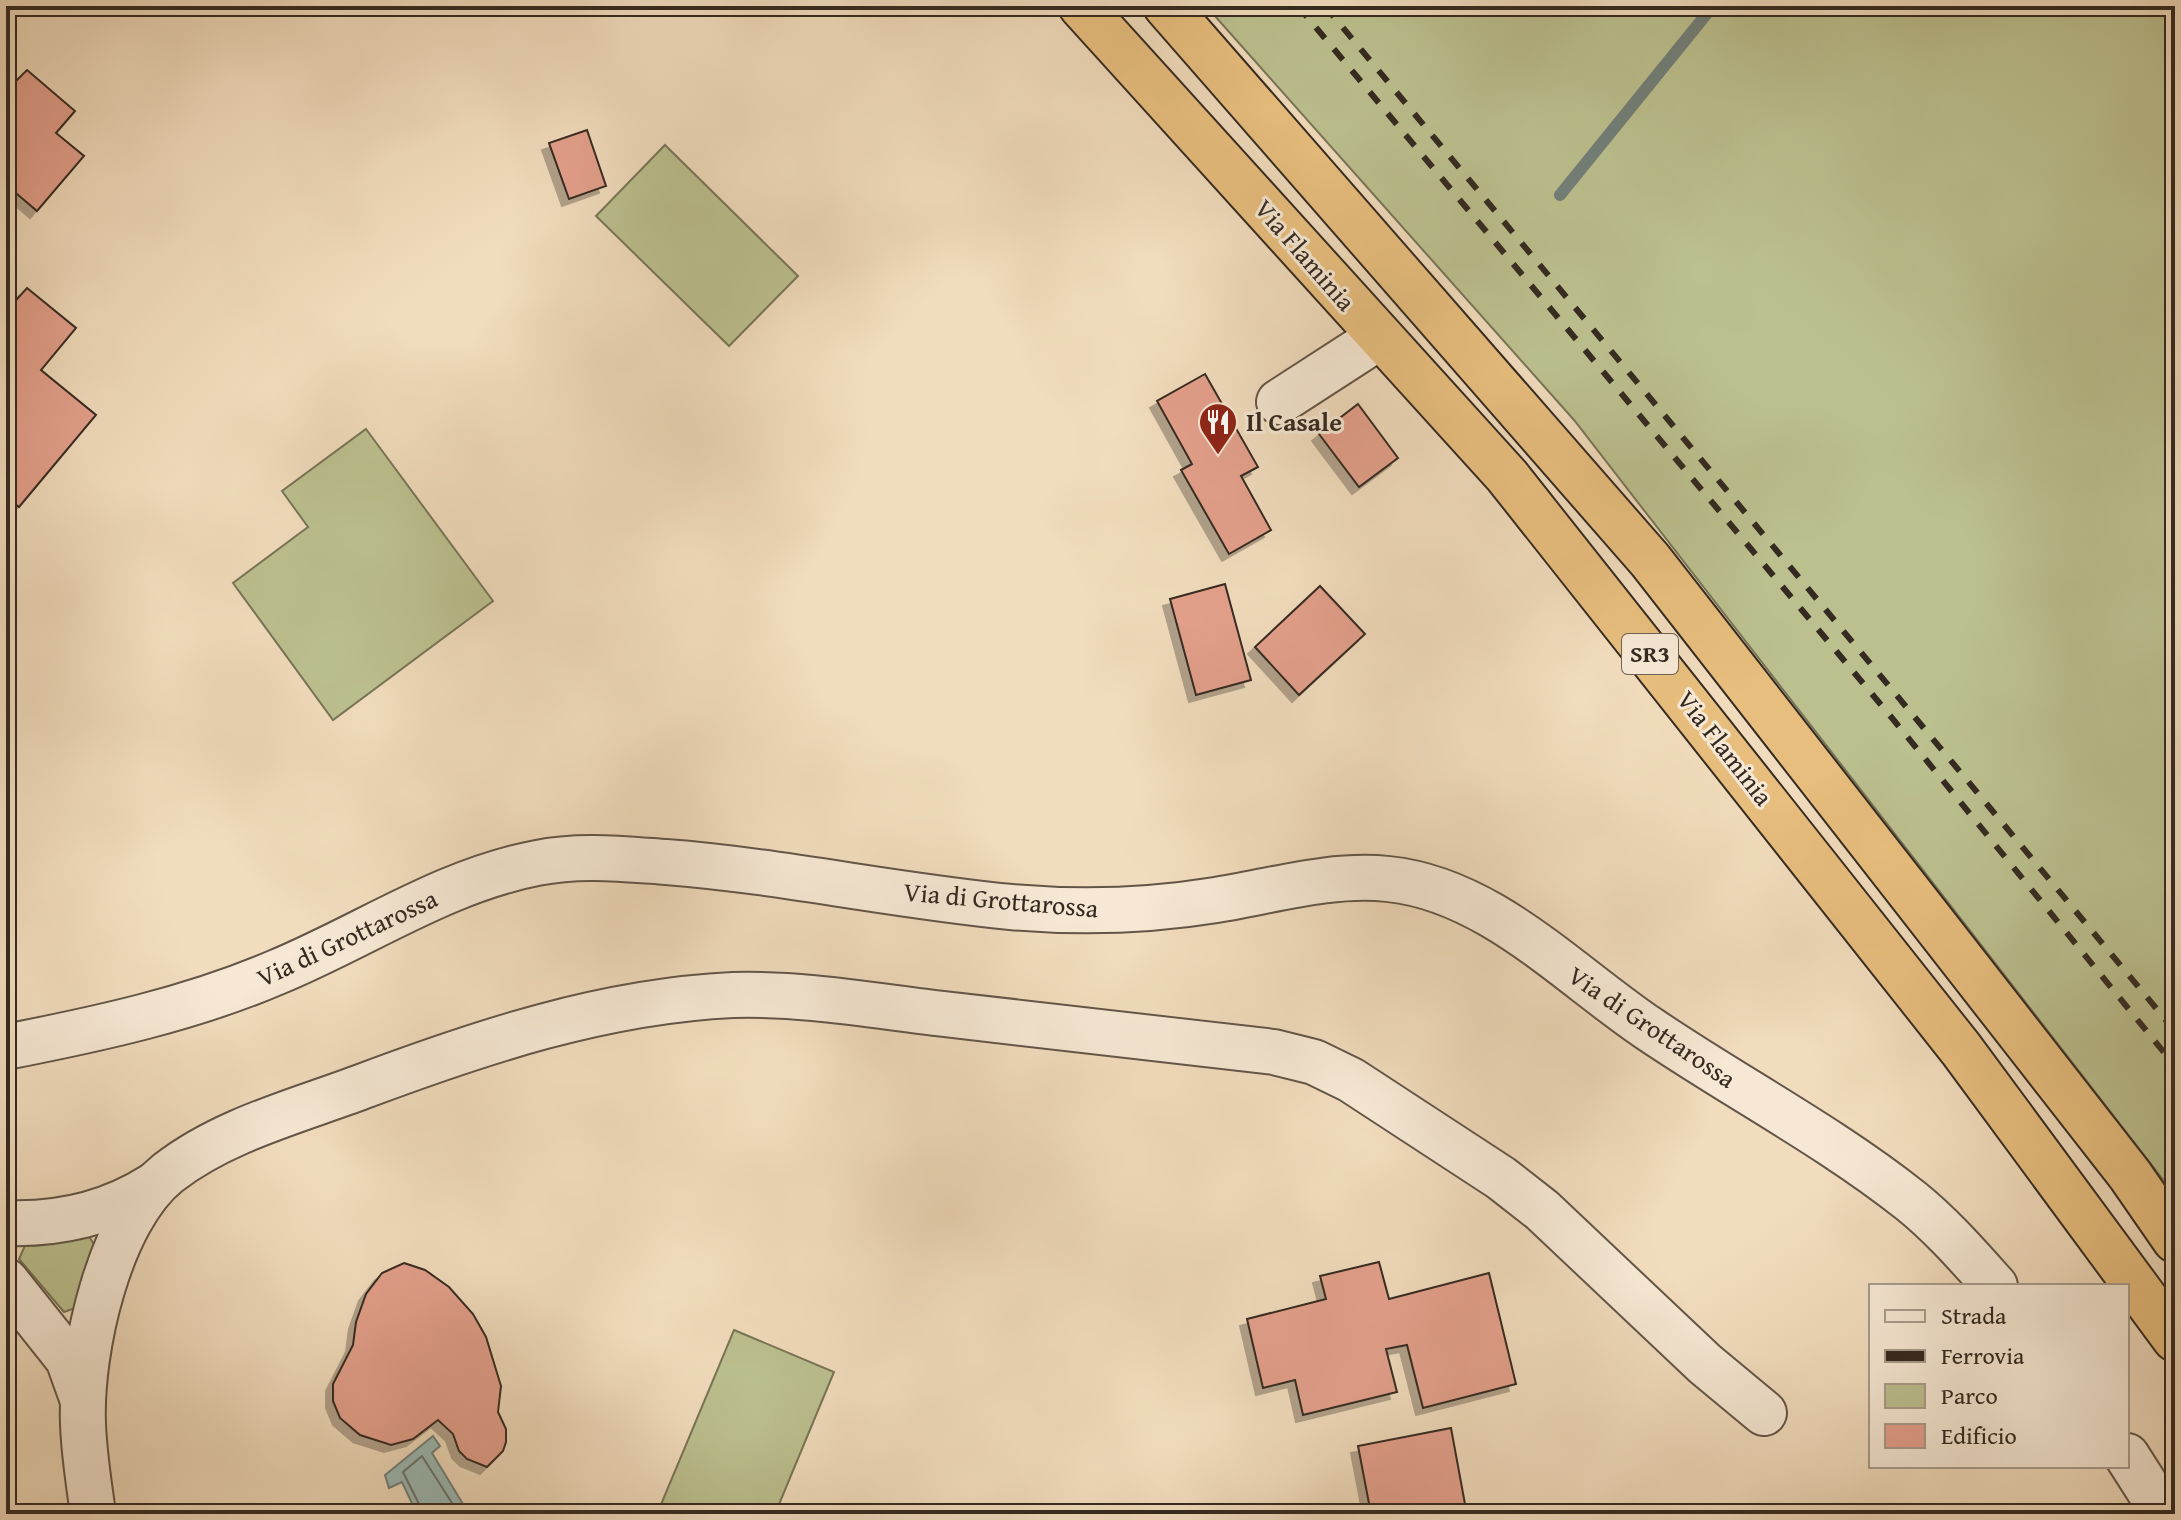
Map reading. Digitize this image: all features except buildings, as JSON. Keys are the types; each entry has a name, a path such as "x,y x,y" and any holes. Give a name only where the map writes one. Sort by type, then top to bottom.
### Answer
{"highway":[{"name":"Via Flaminia","path":"1081,6 1378,338 1507,476 1961,1049 2175,1339"},
{"name":"SR3","path":"1166,6 1650,560 2130,1175 2175,1240"}],"street":[{"path":"1279,402 1378,338"},
{"name":"Via di Grottarossa","path":"6,1047 137,1019 213,997 279,972 415,904 482,878 539,862 594,858 702,865 981,903 1061,910 1162,907 1361,877 1395,879 1428,887 1492,916 1642,1024 1855,1161 1941,1228 1993,1284"},
{"path":"6,1223 42,1223 89,1214 123,1202 154,1185 189,1159 231,1137 479,1044 596,1013 732,995 801,997 1274,1052 1314,1062 1351,1080 1512,1185 1705,1364 1764,1413"},
{"path":"93,1514 83,1401 85,1370 99,1308 118,1248 154,1185"},
{"path":"89,1214 106,1214 113,1219 119,1233 118,1248"},
{"path":"6,1281 68,1359 83,1401"},
{"path":"44,1326 59,1336 77,1336 91,1326 99,1308"},
{"path":"2129,1459 2164,1514"}],"green space":[{"path":"1206,6 2175,6 2175,1195 1574,420"},
{"path":"665,145 798,276 729,346 596,216"},
{"path":"366,429 493,601 333,720 233,583 308,527 282,491"},
{"path":"88,1235 101,1255 75,1308 64,1312 19,1259 27,1241"},
{"path":"734,1330 834,1372 775,1514 657,1514"}],"water":[{"path":"433,1436 440,1446 432,1453 469,1514 417,1514 402,1482 389,1488 385,1475"}],"waterway":[{"path":"1560,195 1713,6"}],"railway":[{"path":"1298,6 1892,718 2175,1066"},
{"path":"1325,6 2175,1031"}],"place":[{"name":"Il Casale","path":"1218,456"}]}
